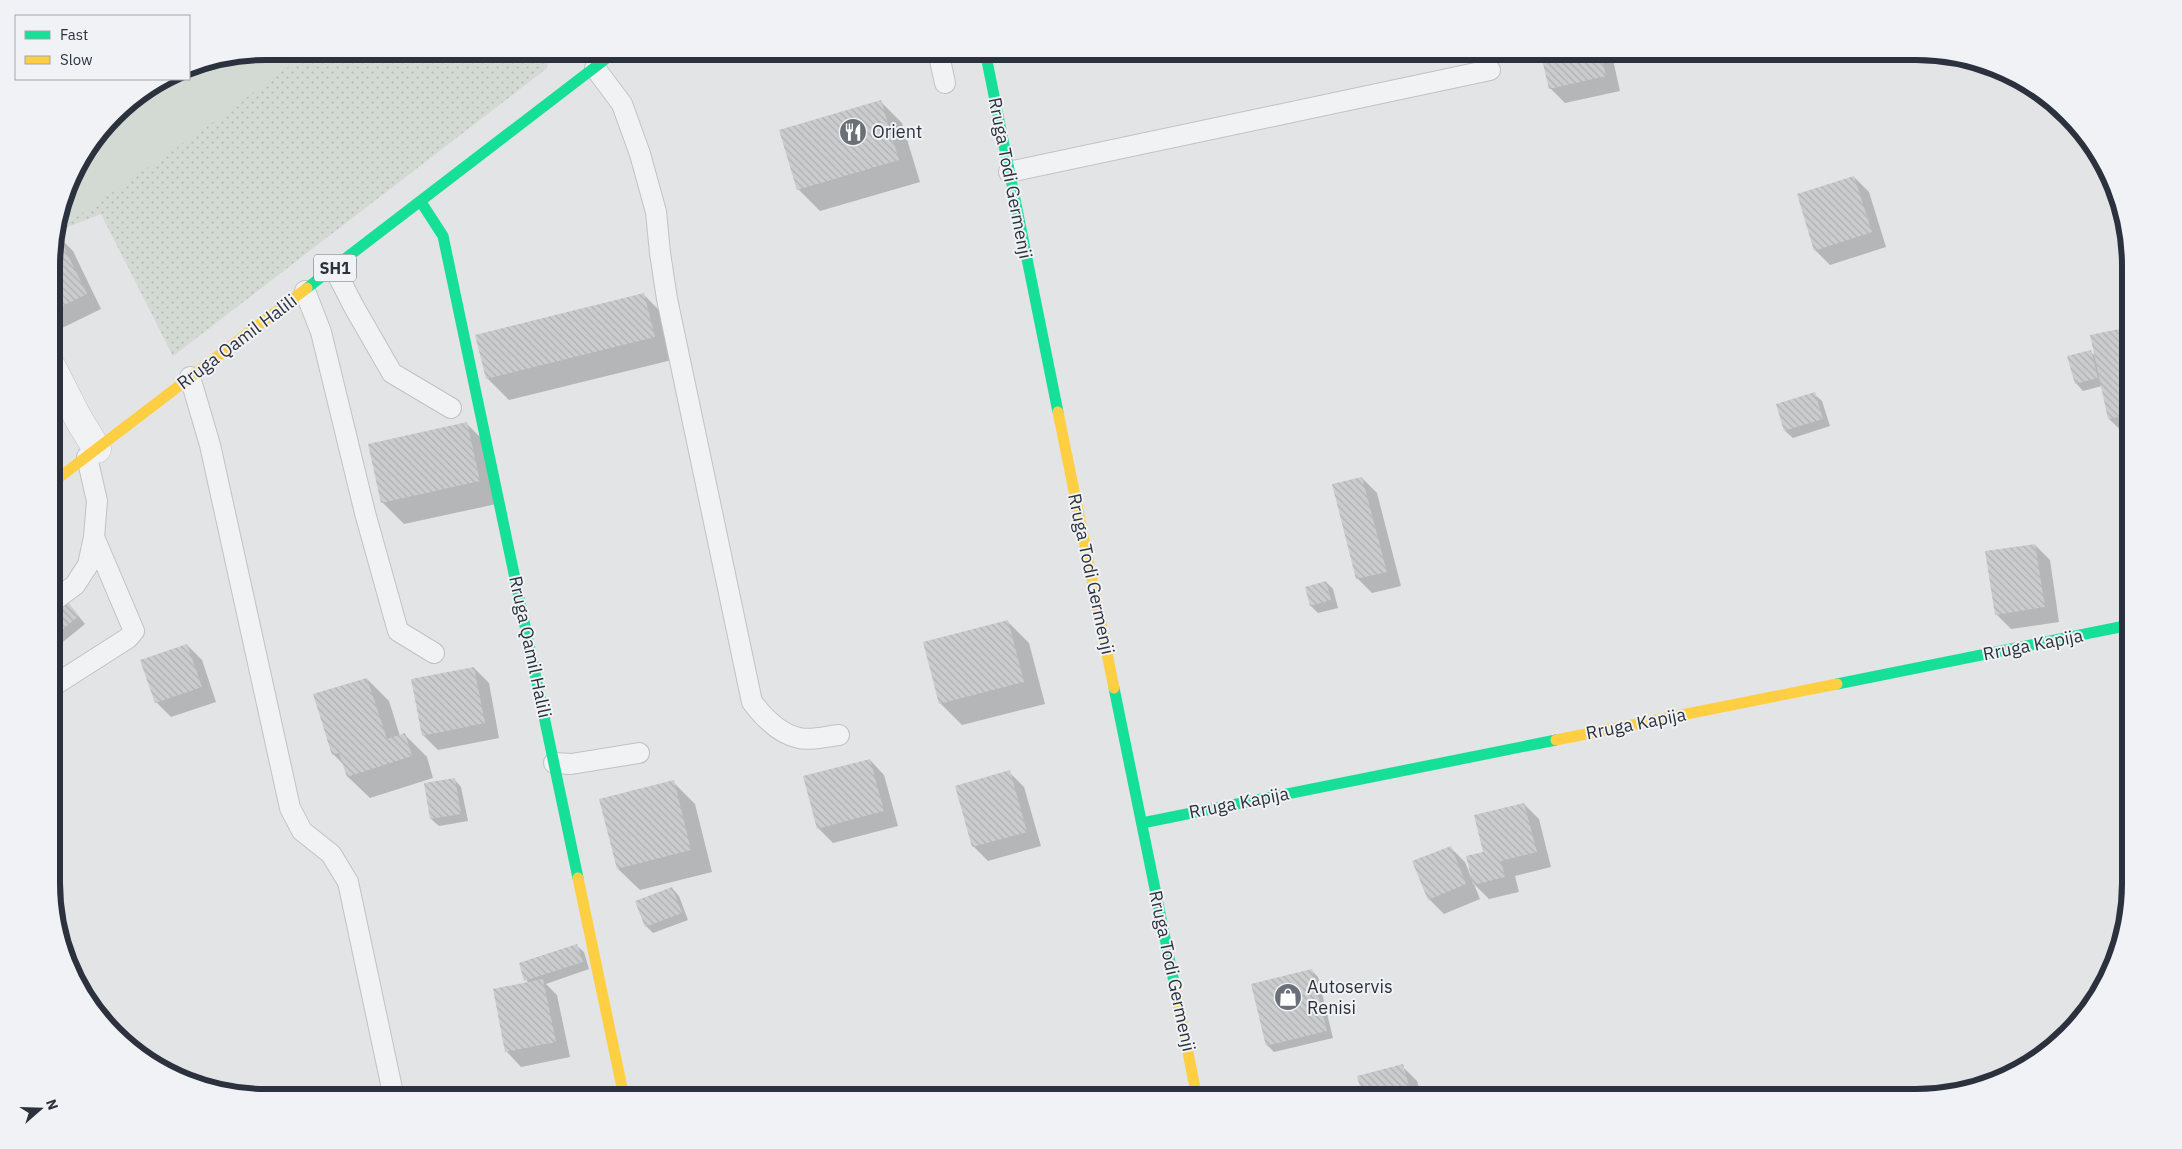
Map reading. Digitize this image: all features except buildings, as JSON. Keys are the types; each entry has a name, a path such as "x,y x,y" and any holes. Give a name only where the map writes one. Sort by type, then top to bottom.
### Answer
{"street":[{"name":"Rruga Qamil Halili","path":"60,477 605,60"},
{"name":"Rruga Todi Germenji","path":"987,60 1196,1089"},
{"name":"Rruga Qamil Halili","path":"421,202 443,236 622,1089"},
{"path":"60,383 79,420 92,453"},
{"name":"Rruga Kapija","path":"1142,823 2122,628"}],"lane":[{"path":"940,60 945,82"},
{"path":"595,68 622,104 640,154 656,212 667,299 752,702 762,715 778,730 800,739 839,734"},
{"path":"1009,172 1490,70"},
{"path":"334,268 392,373 451,408"},
{"path":"305,290 321,332 365,513 398,631 434,653"},
{"path":"190,377 210,445 290,808 302,831 331,854 348,882 392,1089"},
{"path":"60,596 75,585 88,565 94,537 96,501 92,453"},
{"path":"60,682 128,638 134,631 94,537"},
{"path":"554,763 572,764 639,752"}],"shaded area":[{"path":"252,60 550,60 546,69 173,356 101,214 64,228 76,187 95,151 120,120 151,95 177,80 190,80 190,75 200,71"},
{"path":"252,60 298,60 205,128 64,226 76,187 95,151 120,120 151,95 175,81 190,80 190,75 213,67"}],"traffic: fast":[{"path":"307,288 604,60"},
{"path":"987,60 1058,412"},
{"path":"421,202 443,236 578,878"},
{"path":"1837,684 2122,627"},
{"path":"1114,688 1175,987"},
{"path":"1142,823 1556,740"}],"traffic: slow":[{"path":"60,477 307,288"},
{"path":"1058,412 1114,688"},
{"path":"1556,740 1837,684"},
{"path":"578,878 622,1089"},
{"path":"1175,987 1195,1089"}],"place":[{"name":"Orient","path":"853,132"},
{"name":"Autoservis Renisi","path":"1288,997"}]}
